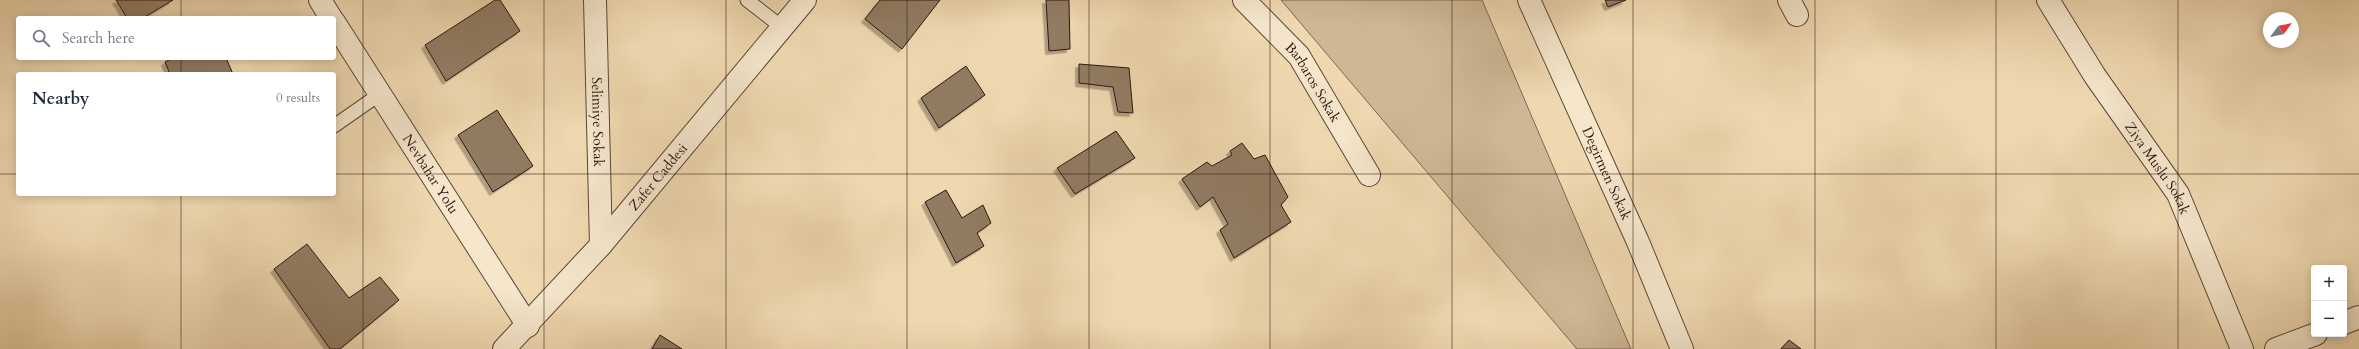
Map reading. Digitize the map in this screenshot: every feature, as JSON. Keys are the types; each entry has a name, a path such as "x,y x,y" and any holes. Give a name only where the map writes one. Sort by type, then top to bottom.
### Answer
{"street":[{"path":"320,0 331,16"},
{"name":"Selimiye Sokak","path":"595,0 602,245"},
{"name":"Zafer Caddesi","path":"504,349 528,326 602,245 805,0"},
{"name":"Barbaros Sokak","path":"1244,0 1299,56 1369,175"},
{"name":"Degirmen Sokak","path":"1529,0 1638,242 1682,349"},
{"name":"Ziya Muslu Sokak","path":"2048,0 2095,76 2178,194 2242,349"},
{"name":"Nevbahar Yolu","path":"336,25 528,326"},
{"path":"2347,322 2359,317"},
{"path":"2276,349 2311,336"}],"lane":[{"path":"747,0 783,28"},
{"path":"336,125 380,94"}],"shaded area":[{"path":"1281,0 1482,0 1631,349 1577,349"}],"building":[{"path":"116,0 173,0 146,16 126,16"},
{"path":"495,0 500,0 520,31 446,81 425,45"},
{"path":"880,0 940,0 902,49 865,19"},
{"path":"1046,0 1069,0 1070,49 1049,51"},
{"path":"1605,0 1626,0 1608,7"},
{"path":"169,60 227,60 232,72 169,72 165,62"},
{"path":"1079,64 1129,68 1133,113 1118,112 1113,87 1079,83"},
{"path":"966,66 985,95 939,128 921,98"},
{"path":"497,110 533,166 493,192 458,135"},
{"path":"1116,131 1135,158 1075,194 1057,168"},
{"path":"1242,143 1254,159 1265,155 1288,197 1281,205 1291,222 1234,258 1220,230 1228,224 1213,197 1200,207 1182,179 1207,162 1212,166 1232,155 1230,151"},
{"path":"946,190 962,218 983,205 991,223 977,233 984,246 956,263 925,202"},
{"path":"307,244 349,298 380,277 399,300 340,349 330,349 274,269"},
{"path":"660,335 682,349 652,349"},
{"path":"1789,340 1801,349 1781,349"}]}
